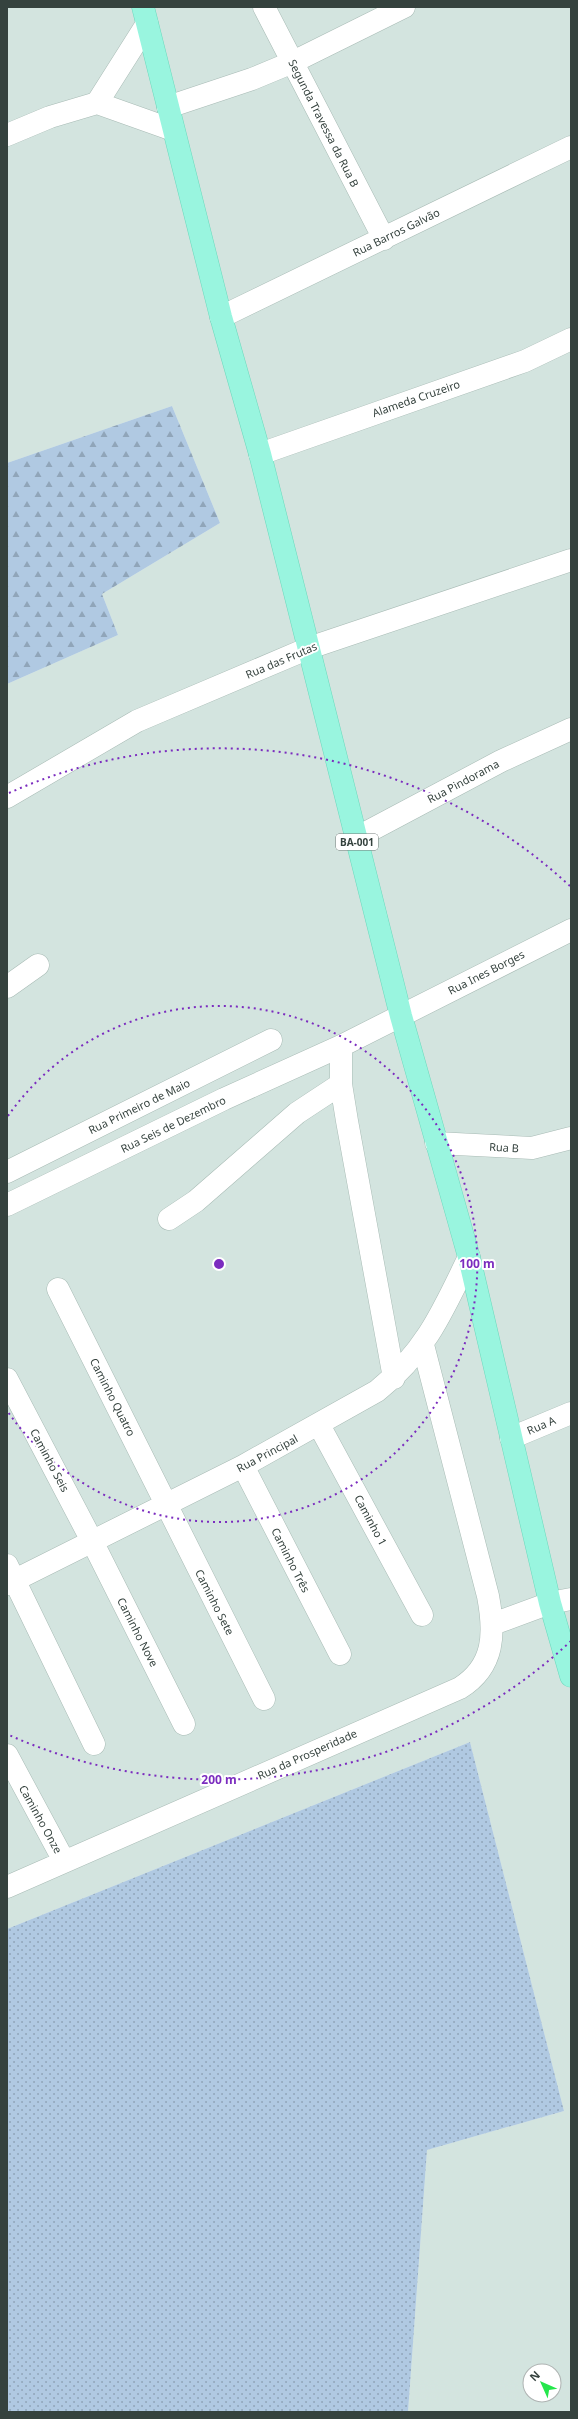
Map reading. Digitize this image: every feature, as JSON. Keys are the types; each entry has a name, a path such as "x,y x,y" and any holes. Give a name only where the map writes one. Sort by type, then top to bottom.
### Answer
{"main road":[{"name":"BA-001","path":"145,15 221,316 260,454 402,1016 436,1143 469,1257 550,1603 571,1676"}],"street":[{"name":"Segunda Travessa da Rua B","path":"264,7 384,239"},
{"path":"168,107 252,79 292,62 404,7"},
{"path":"97,103 145,15"},
{"path":"7,135 50,117 97,103 173,130"},
{"name":"Rua Barros Galvão","path":"221,316 384,239 571,147"},
{"name":"Alameda Cruzeiro","path":"260,454 525,361 571,339"},
{"name":"Rua das Frutas","path":"7,797 137,721 309,648 571,560"},
{"name":"Rua Pindorama","path":"356,838 501,761 571,729"},
{"name":"Rua Ines Borges","path":"341,1046 571,930"},
{"path":"7,987 38,965"},
{"name":"Rua Primeiro de Maio","path":"7,1172 271,1040"},
{"path":"341,1046 341,1084 394,1378"},
{"name":"Rua Seis de Dezembro","path":"7,1205 224,1099 341,1046"},
{"path":"169,1219 196,1201 297,1113 341,1084"},
{"name":"Rua B","path":"436,1143 532,1148 571,1138"},
{"name":"Rua Principal","path":"10,1576 92,1541 167,1505 320,1425 377,1391 394,1378 424,1345 443,1312 469,1257"},
{"name":"Caminho Quatro","path":"58,1289 167,1505"},
{"path":"424,1345 488,1596 493,1624 550,1603 571,1599"},
{"name":"Caminho Seis","path":"7,1379 92,1541"},
{"name":"Rua A","path":"511,1438 571,1413"},
{"name":"Caminho 1","path":"320,1425 422,1615"},
{"name":"Caminho Três","path":"243,1466 340,1654"},
{"name":"Caminho Sete","path":"167,1505 264,1699"},
{"name":"Caminho Nove","path":"92,1541 184,1724"},
{"path":"10,1576 94,1744"},
{"name":"Rua da Prosperidade","path":"7,1887 64,1861 131,1834 317,1749 460,1688 475,1678 487,1658 493,1624"},
{"name":"Caminho Onze","path":"7,1755 64,1861"}],"shaded area":[{"path":"7,7 571,7 571,2412 408,2412 427,2150 564,2111 470,1742 7,1929 7,684 118,635 102,594 220,523 172,406 7,463"}],"green space":[{"path":"172,406 220,523 102,594 118,635 7,684 7,463"},
{"path":"470,1742 564,2111 427,2150 408,2412 7,2412 7,1929"}]}
